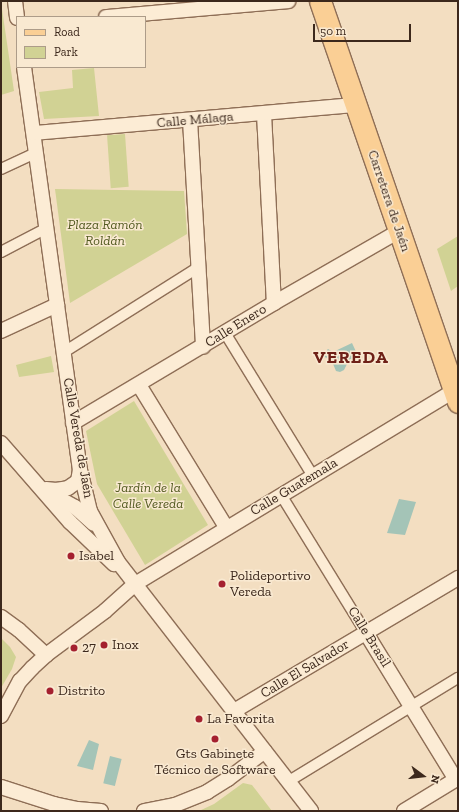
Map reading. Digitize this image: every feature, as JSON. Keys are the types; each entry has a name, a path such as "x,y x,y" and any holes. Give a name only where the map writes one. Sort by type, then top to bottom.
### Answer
{"main road":[{"name":"Carretera de Jaén","path":"320,1 457,394"},
{"name":"Carretera de Jaén","path":"333,1 458,365"}],"street":[{"path":"15,1 17,16"},
{"path":"111,16 157,7 288,1"},
{"name":"Calle Vereda de Jaén","path":"24,68 73,423 80,470 90,511 118,562 311,811"},
{"name":"Calle Málaga","path":"34,133 356,105"},
{"path":"264,114 274,303"},
{"path":"190,120 203,346"},
{"path":"1,169 35,153"},
{"path":"1,252 47,228"},
{"name":"Calle Enero","path":"73,423 139,385 274,303 399,231"},
{"path":"64,352 199,267"},
{"path":"1,331 57,305"},
{"path":"225,333 313,476"},
{"path":"139,385 226,527"},
{"name":"Calle Guatemala","path":"1,716 20,680 46,655 105,611 135,584 226,527 457,394"},
{"path":"1,443 70,522 135,584"},
{"path":"42,489 56,490 68,488 78,481 80,470"},
{"path":"42,489 64,499 101,530"},
{"name":"Calle Brasil","path":"281,495 457,779"},
{"name":"Calle El Salvador","path":"234,711 458,578"},
{"path":"1,617 19,630 46,655"},
{"path":"289,781 458,678"},
{"path":"144,811 156,810 175,805 202,795 228,779 265,751"},
{"path":"404,811 457,779"},
{"path":"1,787 54,804 77,809 101,811"}],"green space":[{"path":"2,9 14,91 1,95 1,10"},
{"path":"94,68 99,116 44,119 39,92 73,88 72,70"},
{"path":"125,134 129,187 111,188 107,135"},
{"name":"Plaza Ramón Roldán","path":"55,189 184,191 187,234 70,303"},
{"path":"458,236 458,286 451,291 437,249"},
{"path":"51,356 54,372 19,377 16,365"},
{"name":"Jardín de la Calle Vereda","path":"134,401 208,525 145,565 97,484 86,431"},
{"path":"1,638 10,647 16,657 12,669 1,688"},
{"path":"243,783 252,785 272,811 199,811 214,804"}],"shaded area":[{"path":"352,343 359,358 347,364 344,370 340,372 336,371 331,359 324,357 324,353 328,349 333,352"},
{"path":"399,499 416,502 405,535 387,533"},
{"path":"89,740 99,744 93,770 77,766"},
{"path":"110,756 122,759 115,786 103,783"}],"place":[{"name":"Isabel","path":"71,556"},
{"name":"Polideportivo Vereda","path":"222,584"},
{"name":"Inox","path":"104,645"},
{"name":"27","path":"74,648"},
{"name":"Distrito","path":"50,691"},
{"name":"La Favorita","path":"199,719"},
{"name":"Gts Gabinete Técnico de Software","path":"215,739"}],"district":[{"name":"VEREDA","path":"351,357"}]}
